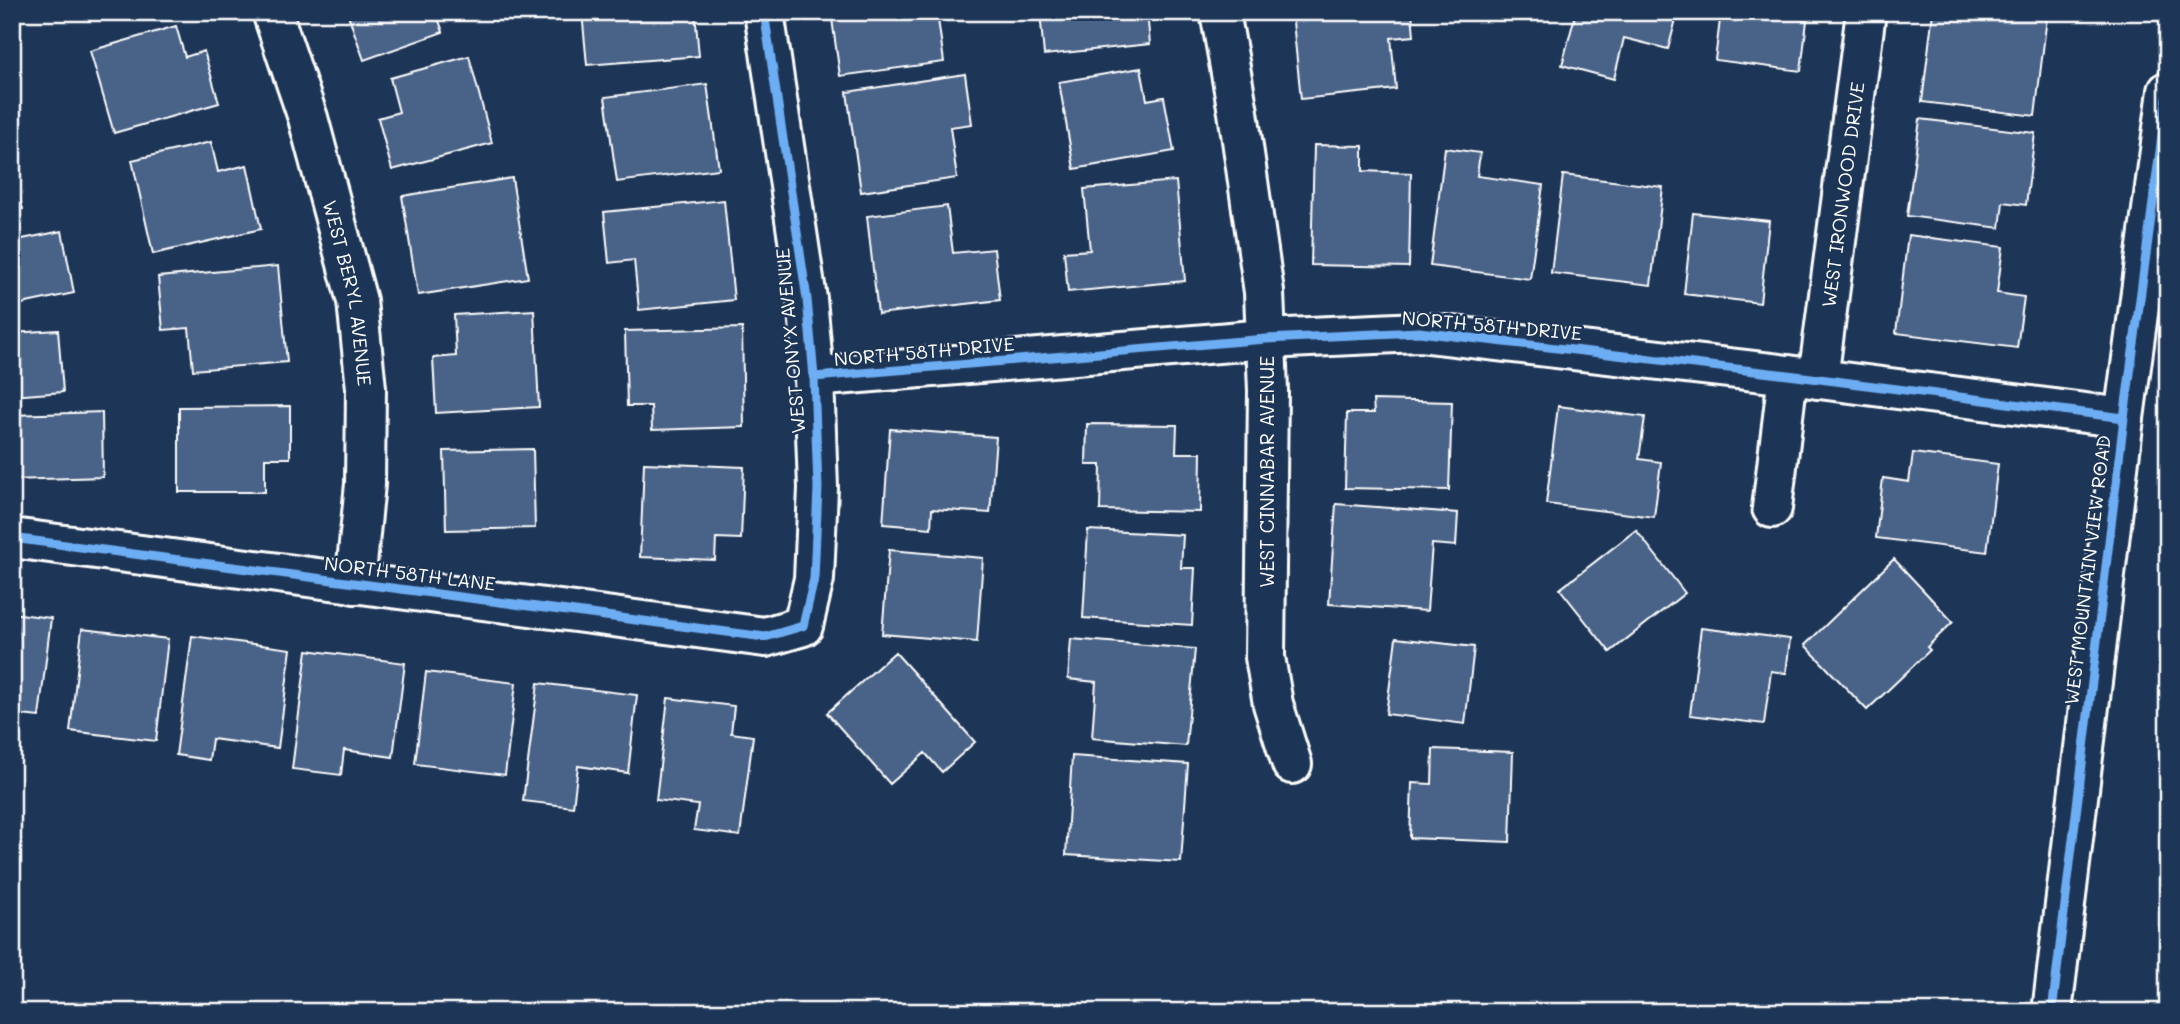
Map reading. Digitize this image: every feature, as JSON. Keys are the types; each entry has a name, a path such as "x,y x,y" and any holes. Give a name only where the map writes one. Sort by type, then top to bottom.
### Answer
{"street":[{"name":"WEST BERYL AVENUE","path":"272,12 308,118 358,301 366,388 365,484 355,584"},
{"name":"WEST ONYX AVENUE","path":"764,12 807,299 814,377 817,514 814,579 803,626"},
{"name":"WEST CINNABAR AVENUE","path":"1220,12 1238,112 1264,292 1268,391 1265,657 1273,704 1292,764"},
{"name":"WEST IRONWOOD DRIVE","path":"1772,508 1803,377 1866,12"},
{"name":"WEST MOUNTAIN VIEW ROAD","path":"2052,1012 2124,418 2168,91"},
{"name":"NORTH 58TH DRIVE","path":"814,377 1266,340 1419,332 2124,418"},
{"name":"NORTH 58TH LANE","path":"12,538 765,636 803,626"}],"building":[{"path":"347,12 436,12 443,32 364,60"},
{"path":"582,12 695,12 699,56 587,65"},
{"path":"831,12 937,12 944,62 840,76"},
{"path":"1040,12 1147,12 1150,44 1044,55"},
{"path":"1292,12 1412,12 1414,36 1391,38 1396,89 1301,99"},
{"path":"1576,12 1678,12 1668,49 1624,38 1614,79 1562,65"},
{"path":"1721,12 1808,12 1801,71 1715,60"},
{"path":"1933,12 2009,12 2047,17 2035,116 1922,102"},
{"path":"176,26 185,57 204,51 219,103 114,133 90,51"},
{"path":"469,56 492,143 392,170 378,118 399,112 390,78"},
{"path":"1141,68 1147,100 1164,97 1174,151 1074,169 1059,82"},
{"path":"965,74 972,124 950,127 957,178 861,192 847,92"},
{"path":"707,84 719,169 617,182 605,97"},
{"path":"1920,119 2035,133 2026,205 2003,202 2000,228 1907,216"},
{"path":"211,142 218,172 247,165 261,229 153,254 132,160"},
{"path":"1314,145 1363,146 1363,171 1411,173 1409,267 1311,265"},
{"path":"1445,148 1480,153 1477,176 1543,185 1530,279 1430,266"},
{"path":"1563,175 1663,187 1651,285 1551,273"},
{"path":"512,178 528,278 418,295 402,196"},
{"path":"12,179 23,209 12,213"},
{"path":"1176,181 1185,281 1068,292 1064,252 1090,250 1084,189"},
{"path":"724,200 734,300 639,310 634,260 609,263 604,212"},
{"path":"947,206 953,253 994,249 1000,300 878,314 867,216"},
{"path":"1693,213 1769,221 1760,303 1684,294"},
{"path":"62,231 74,293 12,306 12,241"},
{"path":"1908,235 2003,247 1997,293 2024,297 2017,348 1896,333"},
{"path":"278,266 287,362 193,370 189,328 163,330 158,277"},
{"path":"534,310 539,407 436,413 433,358 456,356 454,315"},
{"path":"742,328 744,427 652,430 651,406 627,406 625,331"},
{"path":"58,330 63,392 12,396 12,333"},
{"path":"1373,400 1452,402 1449,490 1345,488 1347,413 1374,413"},
{"path":"290,406 290,458 265,458 265,492 179,492 179,407"},
{"path":"1558,406 1645,417 1639,459 1661,462 1654,517 1546,504"},
{"path":"102,412 103,477 12,480 12,415"},
{"path":"1087,424 1177,425 1176,453 1201,453 1200,512 1100,510 1101,465 1086,465"},
{"path":"890,429 996,437 990,513 932,509 931,528 883,524"},
{"path":"533,449 535,528 446,530 444,451"},
{"path":"1913,453 1998,464 1987,552 1876,538 1883,478 1909,482"},
{"path":"644,463 744,467 741,539 716,538 715,560 640,557"},
{"path":"1336,504 1458,513 1456,546 1432,544 1427,611 1329,604"},
{"path":"1088,530 1183,535 1181,568 1195,568 1192,625 1083,618"},
{"path":"1636,530 1685,593 1610,652 1560,589"},
{"path":"889,550 983,558 977,642 882,634"},
{"path":"1894,559 1953,622 1927,647 1930,650 1867,710 1805,645"},
{"path":"12,613 51,618 39,717 12,714"},
{"path":"1701,628 1790,639 1786,673 1771,671 1764,724 1690,715"},
{"path":"82,629 168,639 156,741 70,731"},
{"path":"192,636 291,649 278,748 212,739 209,760 176,755"},
{"path":"1396,638 1474,647 1465,724 1386,714"},
{"path":"1071,639 1195,649 1186,746 1092,738 1096,682 1068,679"},
{"path":"307,650 405,663 393,757 344,750 341,775 292,769"},
{"path":"895,652 975,742 942,772 925,753 890,784 827,713"},
{"path":"426,672 516,683 505,775 415,764"},
{"path":"538,683 637,695 628,773 578,766 573,807 523,801"},
{"path":"668,698 734,706 731,733 753,736 740,836 694,830 698,805 656,800"},
{"path":"1433,749 1513,752 1510,842 1410,838 1412,783 1432,784"},
{"path":"1072,756 1188,764 1181,862 1066,855"}],"cycle path":[{"path":"12,538 765,637 803,626 814,579 818,488 814,377 807,299 764,12"},
{"path":"2052,1012 2124,418 2168,91"},
{"path":"814,377 1266,339 1419,332 2124,418"}]}
